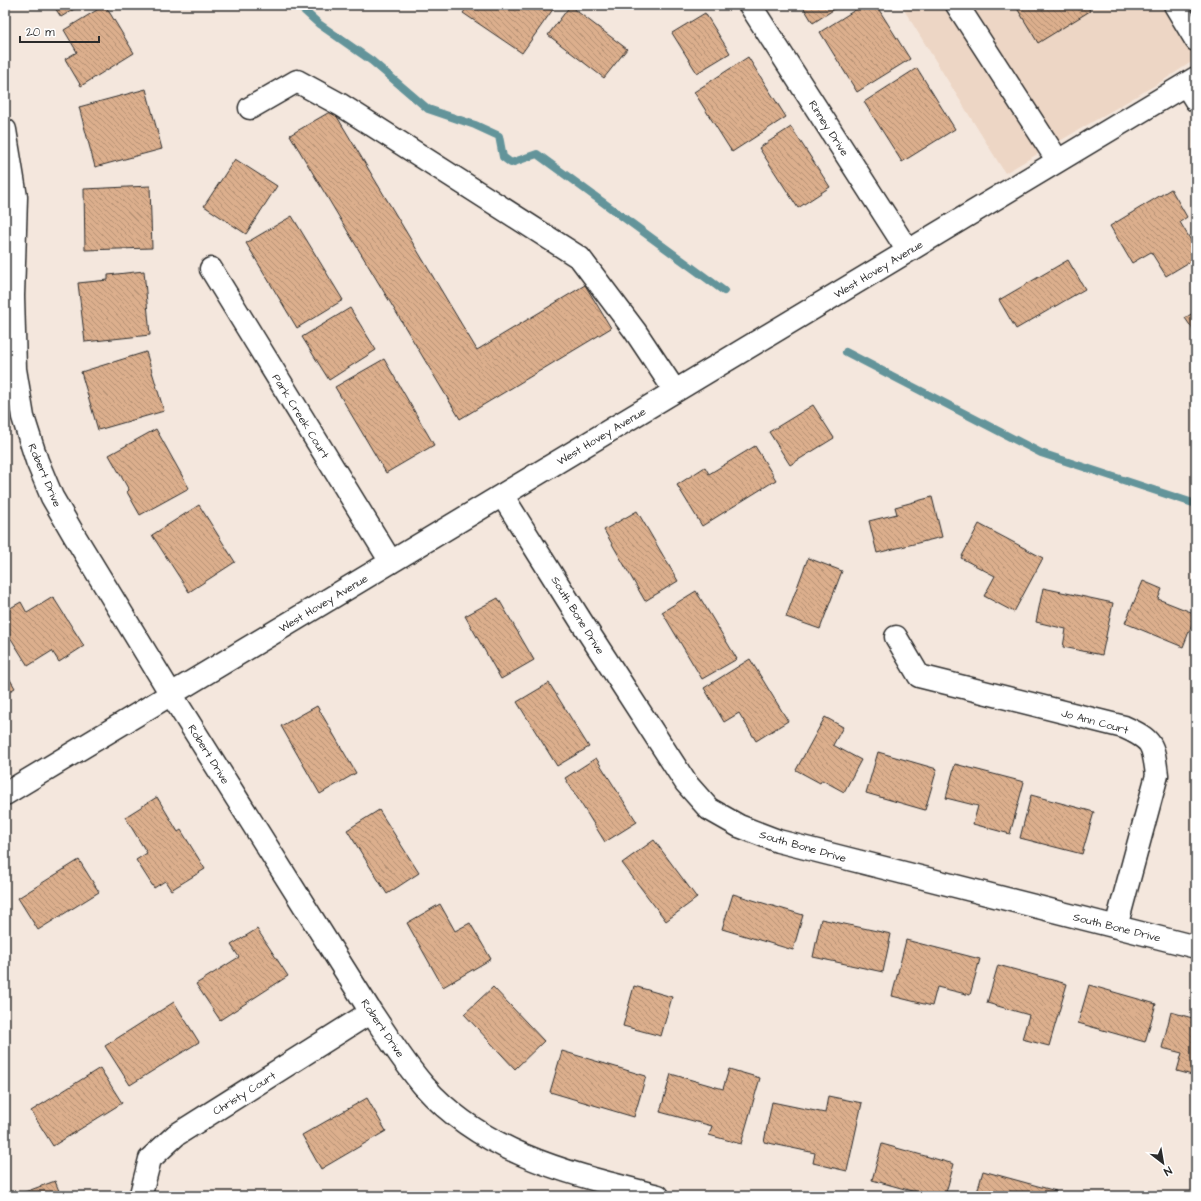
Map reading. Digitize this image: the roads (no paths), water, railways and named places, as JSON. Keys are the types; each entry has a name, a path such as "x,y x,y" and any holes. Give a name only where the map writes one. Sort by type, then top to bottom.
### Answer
{"street":[{"name":"Rinney Drive","path":"750,5 908,251"},
{"path":"956,5 1058,160"},
{"path":"1175,5 1196,40"},
{"path":"250,108 297,80 341,105 580,258 635,331 674,391"},
{"name":"West Hovey Avenue","path":"5,794 1058,160 1193,88"},
{"name":"Robert Drive","path":"7,139 16,197 10,370 23,417 37,461 52,497 171,694 371,1012 400,1054 425,1086 450,1111 479,1133 509,1149 535,1161 599,1181 658,1196"},
{"name":"Park Creek Court","path":"211,269 391,562"},
{"name":"South Bone Drive","path":"502,495 581,621 686,783 709,809 740,826 778,841 1196,947"},
{"name":"Jo Ann Court","path":"896,638 919,676 1124,727 1147,740 1154,752 1157,775 1116,927"},
{"name":"Christy Court","path":"141,1194 150,1159 176,1135 371,1012"}],"waterway":[{"path":"298,5 319,24 372,61 428,109 475,125 499,136 503,157 511,163 537,154 724,291"},
{"path":"846,352 1041,453 1196,504"}]}
